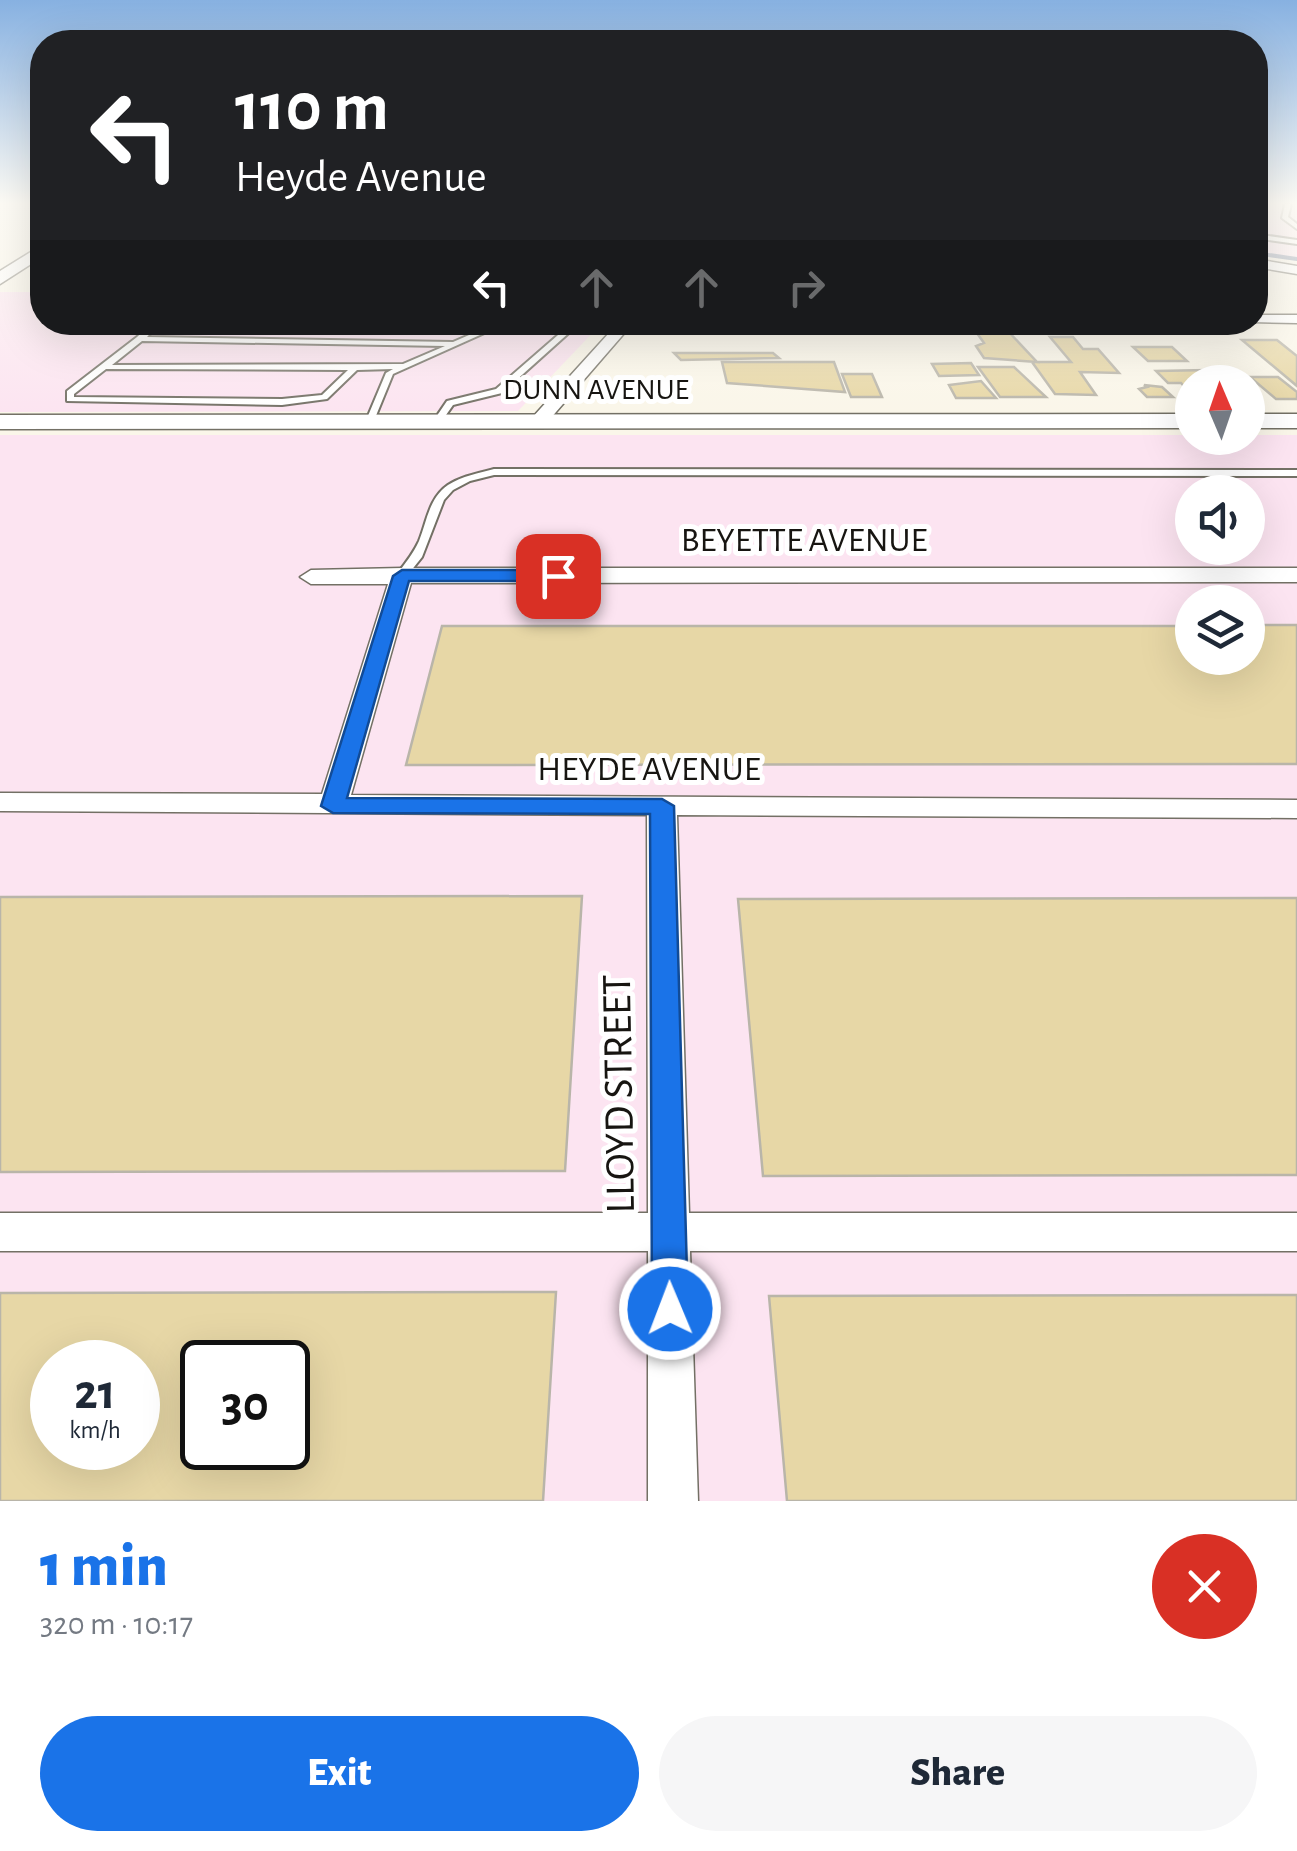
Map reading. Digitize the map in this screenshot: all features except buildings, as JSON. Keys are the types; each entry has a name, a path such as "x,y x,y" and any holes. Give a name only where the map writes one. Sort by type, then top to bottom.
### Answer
{"main road":[{"name":"DUNN AVENUE","path":"0,422 1175,421"},
{"path":"1265,421 1297,421"}],"street":[{"path":"1268,319 1297,319"},
{"path":"537,423 616,335"},
{"name":"BEYETTE AVENUE","path":"311,576 1297,575"},
{"path":"333,806 402,576"},
{"name":"HEYDE AVENUE","path":"0,802 1297,810"},
{"name":"LLOYD STREET","path":"662,806 673,1501"},
{"path":"0,1232 1297,1232"}],"lane":[{"path":"145,335 70,393 70,399 324,397 355,368"},
{"path":"369,422 386,378 400,366 474,335"},
{"path":"436,422 450,403 500,391 563,335"},
{"path":"140,340 451,344"},
{"path":"105,367 400,366"},
{"path":"402,576 422,555 438,494 458,479 494,472 1297,473"}],"shaded area":[{"path":"0,292 30,292 30,335 591,335 518,411 0,412"},
{"path":"0,435 1175,435 1175,455 1265,455 1265,435 1297,435 1297,1501 0,1501"}],"route":[{"path":"558,576 402,576 333,806 662,806 670,1309"}]}
